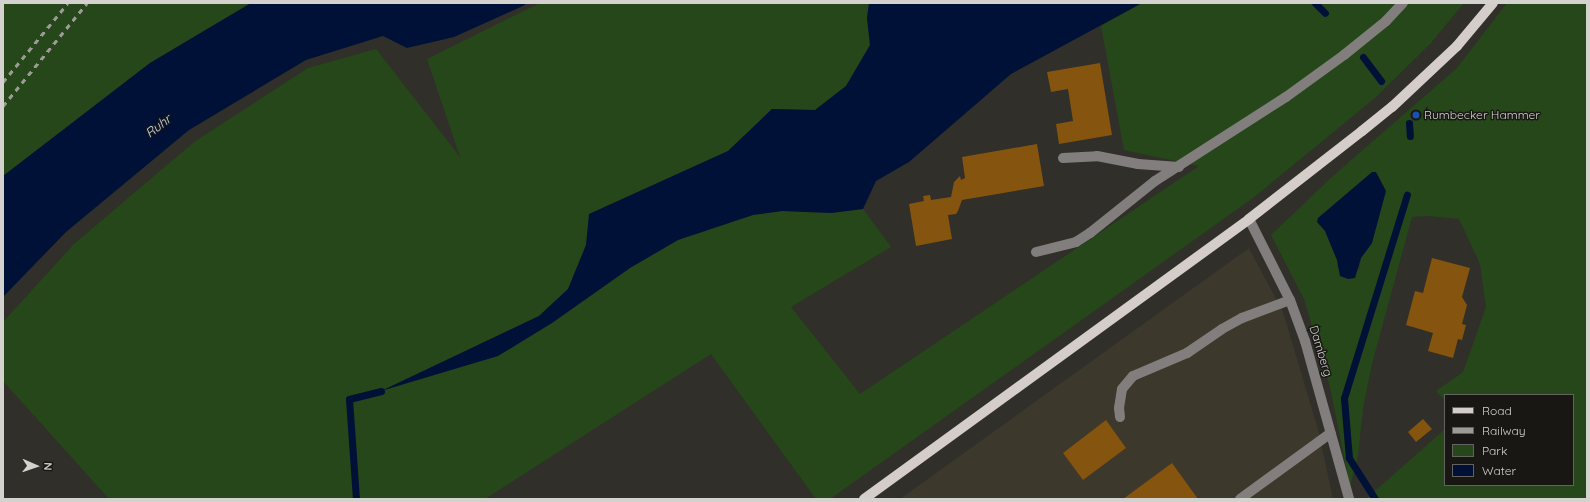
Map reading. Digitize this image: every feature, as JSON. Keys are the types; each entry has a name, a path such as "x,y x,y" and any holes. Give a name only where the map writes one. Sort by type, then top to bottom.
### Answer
{"main road":[{"path":"864,499 1249,219 1392,107 1457,46 1493,3"}],"street":[{"path":"1036,252 1076,242 1113,216 1155,181 1286,97 1337,60 1386,21 1404,3"},
{"path":"1063,158 1097,156 1138,164 1179,167"},
{"name":"Damberg","path":"1249,219 1290,300 1306,341 1348,499"},
{"path":"1120,417 1119,408 1122,389 1133,376 1181,356 1222,329 1242,318 1290,300"},
{"path":"1240,499 1331,433"}],"shaded area":[{"path":"1249,248 1283,312 1318,429 1333,499 900,499"}],"green space":[{"path":"3,3 251,3 150,63 3,176"},
{"path":"540,3 869,3 867,18 870,45 846,86 815,110 772,109 728,151 590,214 586,245 568,289 539,316 384,390 552,323 630,268 678,240 753,215 782,211 831,213 863,209 891,247 791,307 860,394 1199,166 1124,150 1101,26 1142,3 1464,3 1431,43 1375,98 1253,198 830,499 816,499 711,354 485,499 109,499 3,381 3,322 74,244 194,142 308,68 376,49 460,157 427,59"},
{"path":"1507,3 1587,3 1587,499 1366,499 1444,430 1444,486 1574,486 1574,394 1444,394 1444,400 1436,391 1463,372 1486,307 1480,264 1459,219 1429,216 1412,217 1372,364 1363,408 1358,456 1350,487 1330,387 1304,299 1271,235 1334,175 1457,68","holes":["1325,231 1372,243 1361,258 1359,269 1338,269 1337,260"]}],"water":[{"name":"Ruhr","path":"251,3 525,3 525,5 454,37 407,48 383,36 306,60 189,130 66,232 3,297 3,176 150,63"},
{"path":"869,3 1142,3 1011,74 909,162 876,181 863,209 831,213 782,211 753,215 678,240 630,268 552,323 498,356 381,391 539,316 568,289 586,245 589,214 728,151 772,109 815,110 846,86 870,45 867,18"},
{"path":"1372,172 1376,172 1386,191 1372,243 1361,258 1355,278 1348,279 1340,276 1337,260 1325,231 1317,222 1318,218"}],"building":[{"path":"1100,63 1112,135 1059,144 1056,124 1073,121 1068,89 1051,92 1047,72"},
{"path":"1037,144 1044,186 962,200 956,214 948,215 952,239 916,246 909,204 924,201 923,196 930,195 931,200 951,197 954,182 960,176 961,180 965,178 962,157"},
{"path":"1432,258 1470,268 1462,297 1467,305 1462,324 1466,325 1462,340 1458,339 1453,358 1428,351 1433,333 1406,325 1415,291 1423,293"},
{"path":"1423,419 1432,429 1416,442 1408,432"},
{"path":"1106,420 1126,448 1083,480 1063,453"},
{"path":"1172,463 1198,499 1123,499"}],"waterway":[{"path":"1315,3 1325,13"},
{"path":"1363,57 1381,81"},
{"path":"1409,123 1410,136"},
{"path":"1375,499 1349,458 1344,398 1407,195"},
{"path":"356,499 349,399 381,391"}],"railway":[{"path":"3,82 68,3"},
{"path":"3,106 87,3"}],"place":[{"name":"Rumbecker Hammer","path":"1416,115"}]}
